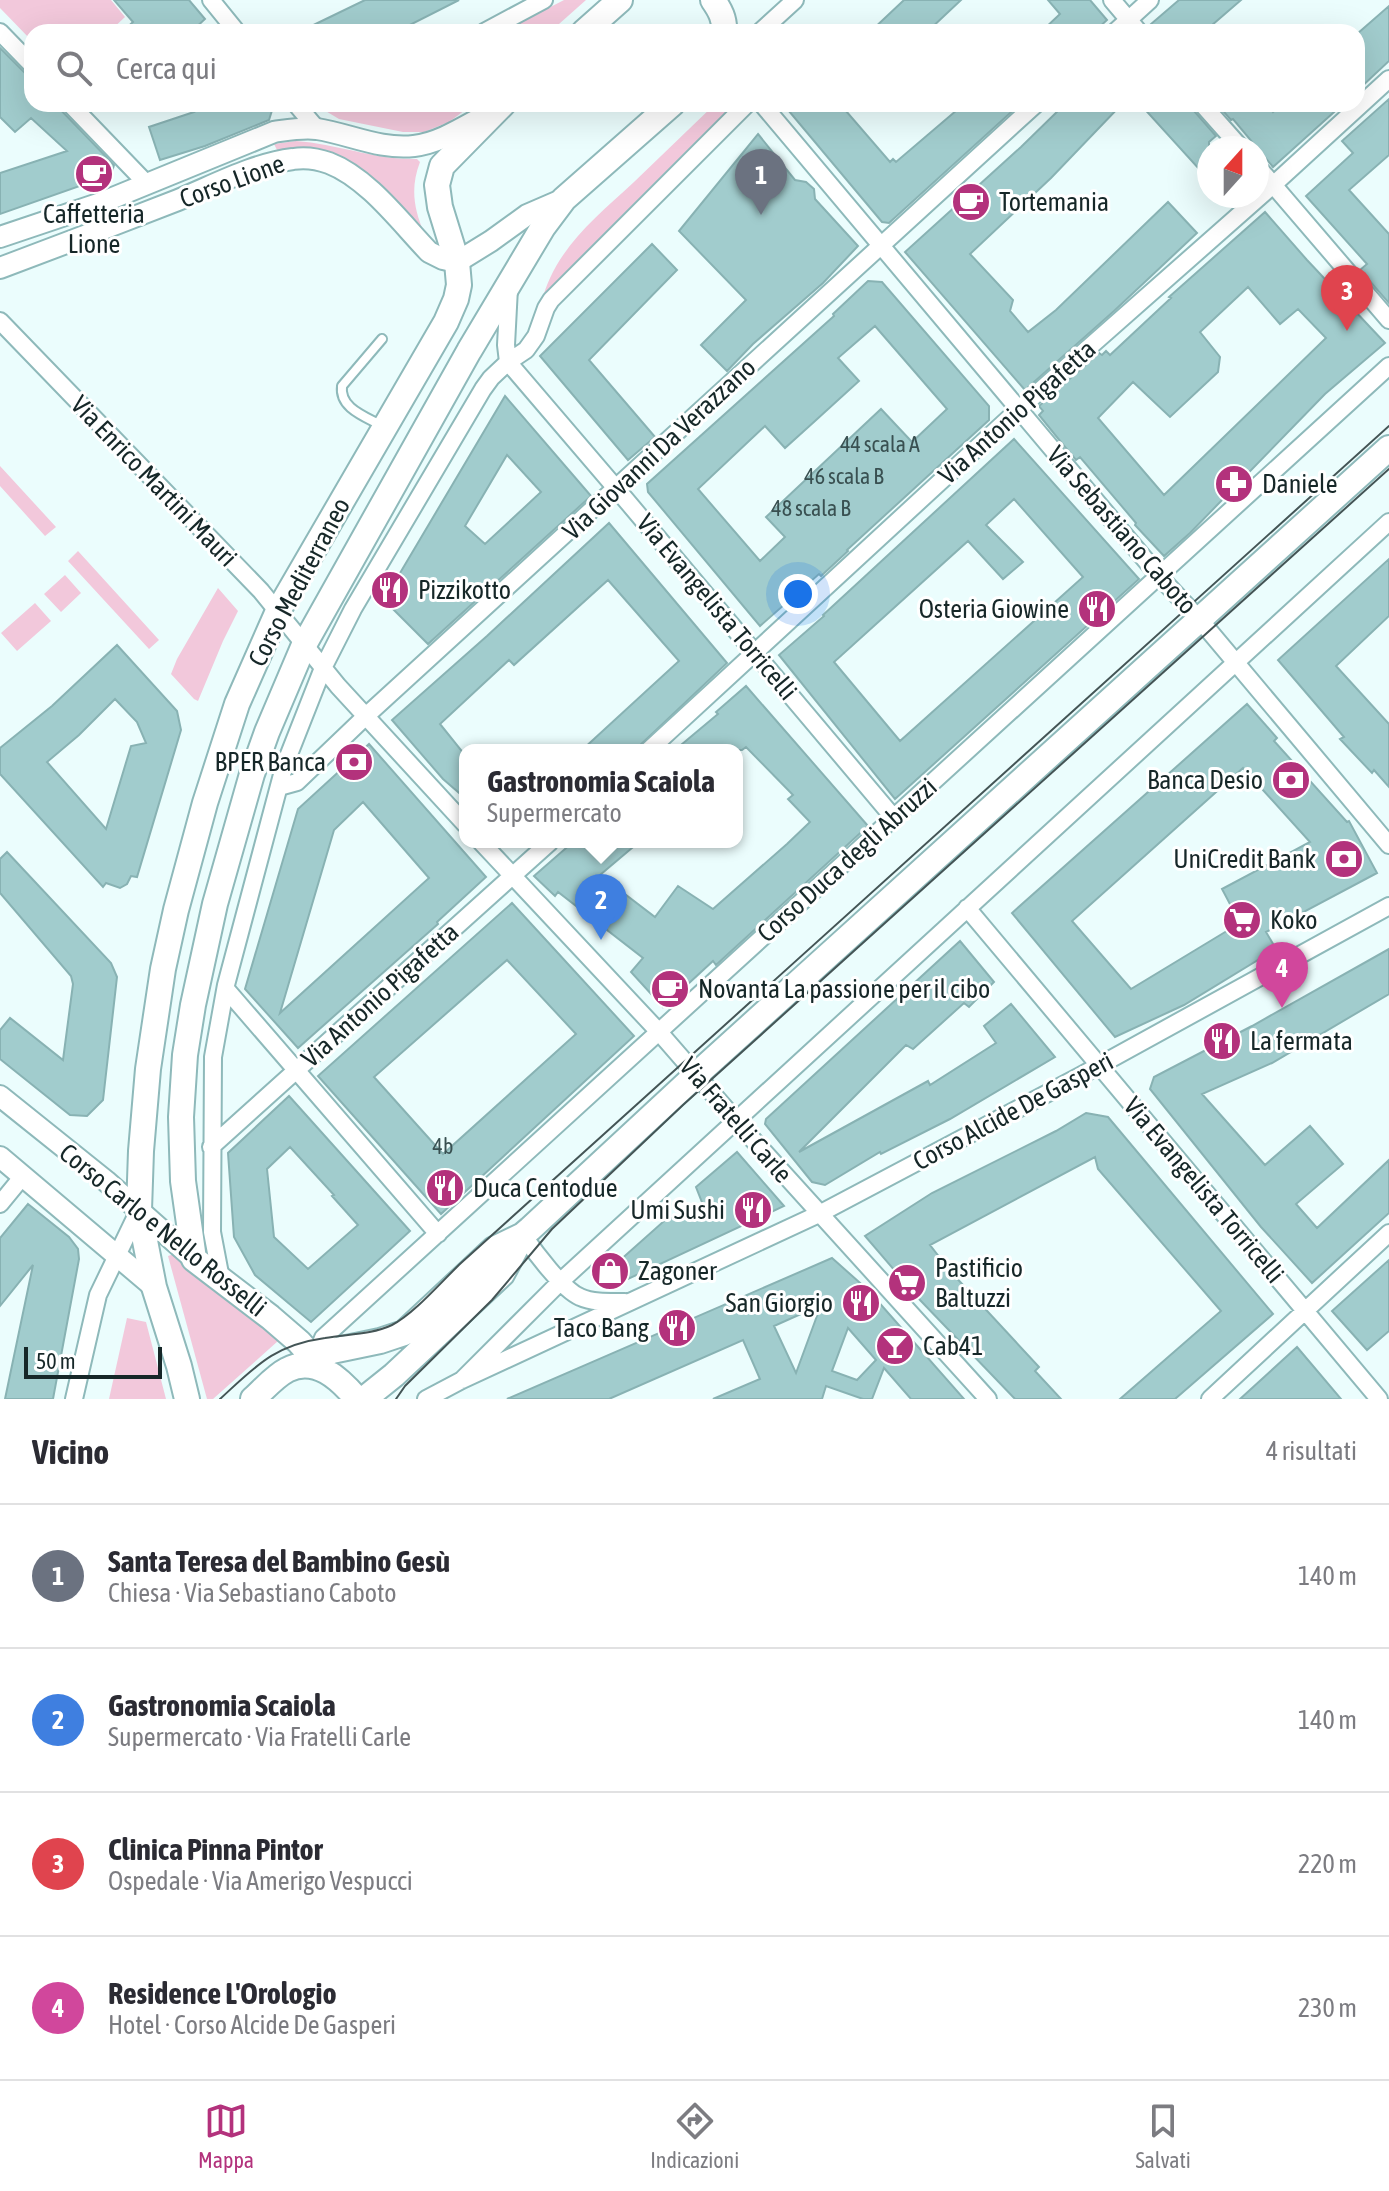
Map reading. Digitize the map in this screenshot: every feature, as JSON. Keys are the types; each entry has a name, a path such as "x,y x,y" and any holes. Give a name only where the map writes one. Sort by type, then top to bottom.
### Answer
{"main road":[{"path":"593,24 620,0"},
{"name":"Corso Mediterraneo","path":"154,1287 139,1210 148,1069 163,969 205,803 237,704 278,611 451,310 459,285 457,262 440,207 437,185 442,166 495,112"},
{"name":"Corso Mediterraneo","path":"194,1259 183,1181 181,1117 185,1055 215,904 267,732 304,645 543,227 564,199 663,112"},
{"path":"253,1399 286,1370 315,1356 404,1333 494,1249 523,1235 1389,448"},
{"path":"364,1399 392,1387 502,1274 523,1235"},
{"name":"Corso Carlo e Nello Rosselli","path":"194,1259 315,1356 357,1399"},
{"name":"Corso Carlo e Nello Rosselli","path":"154,1287 187,1399"}],"street":[{"path":"211,0 230,24"},
{"path":"499,24 544,0"},
{"path":"769,24 795,0"},
{"path":"1112,0 1132,24"},
{"path":"1135,24 1150,0"},
{"path":"0,32 24,57"},
{"name":"Via Antonio Pigafetta","path":"1365,101 1389,79"},
{"path":"78,112 147,184"},
{"path":"306,112 317,129"},
{"name":"Corso Lione","path":"0,237 98,204 274,132 317,129 358,140 415,146 431,142 490,112"},
{"path":"221,1279 212,1232 213,1057 226,989 284,767 323,668 353,609 491,378 526,350 536,336 551,300 739,112"},
{"name":"Via Sebastiano Caboto","path":"769,112 1389,845"},
{"name":"Via Giovanni Da Verazzano","path":"279,787 297,782 1027,112"},
{"path":"1209,112 1230,136"},
{"name":"Via Antonio Pigafetta","path":"655,744 1018,410 1353,112"},
{"name":"Corso Lione","path":"0,268 264,166 295,158 311,158 349,173 429,252 457,262"},
{"path":"1269,180 1389,320"},
{"path":"457,262 527,215 564,199"},
{"name":"Corso Mediterraneo","path":"508,362 509,283"},
{"name":"Via Enrico Martini Mauri","path":"0,321 254,583 304,645"},
{"name":"Via Evangelista Torricelli","path":"508,362 893,817"},
{"name":"Corso Duca degli Abruzzi","path":"315,1356 323,1338 1389,366"},
{"path":"462,1380 561,1281 1235,663 1387,528"},
{"path":"304,645 459,817"},
{"name":"Via Fratelli Carle","path":"486,848 659,1032 988,1399"},
{"name":"Via Antonio Pigafetta","path":"211,1147 543,848"},
{"name":"Corso Alcide De Gasperi","path":"426,1399 819,1214 1389,906"},
{"name":"Via Evangelista Torricelli","path":"967,908 1379,1399"},
{"path":"226,989 438,1234"},
{"name":"Corso Carlo e Nello Rosselli","path":"0,1096 194,1259"},
{"name":"Corso Carlo e Nello Rosselli","path":"0,1157 154,1287"},
{"name":"Corso Carlo e Nello Rosselli","path":"0,1204 23,1176"},
{"path":"74,1399 98,1295 139,1210"},
{"path":"1210,1399 1389,1233"},
{"name":"Corso Alcide De Gasperi","path":"523,1235 578,1297 600,1302 630,1302"}],"lane":[{"path":"382,339 342,386 341,394 347,406 385,427"}],"shaded area":[{"path":"0,0 111,0 125,17 118,24 24,24 24,33 0,8"},
{"path":"564,0 586,0 559,24 518,24"},
{"path":"327,112 462,112 449,122 424,132 403,132 339,119"},
{"path":"707,112 726,112 541,304 547,285 566,251"},
{"path":"296,141 387,157 417,159 420,162 414,198 424,233 377,183 344,159 303,149 277,150 274,144"},
{"path":"0,466 56,527 45,536 0,486"},
{"path":"78,551 159,640 149,649 68,561"},
{"path":"65,575 81,593 61,612 44,594"},
{"path":"218,588 238,611 198,701 171,674"},
{"path":"35,603 51,621 17,651 1,633"},
{"path":"174,1254 278,1341 213,1399 207,1399 168,1256"},
{"path":"127,1318 146,1322 166,1399 109,1399"}],"building":[{"path":"114,0 189,0 205,19 200,24 131,24 133,22"},
{"path":"365,0 459,0 412,24 316,24"},
{"path":"904,0 961,0 936,24 878,24"},
{"path":"1048,0 1090,0 1107,20 1103,24 1049,24 1060,14"},
{"path":"1179,0 1241,0 1213,24 1151,24"},
{"path":"1389,6 1389,61 1365,84 1365,27"},
{"path":"0,48 24,72 24,112 63,112 114,165 111,175 0,214 0,173 67,151 31,118 15,132 0,117"},
{"path":"1389,99 1389,155 1349,190 1389,234 1389,303 1360,270 1367,264 1306,196 1353,153 1342,141"},
{"path":"194,112 272,112 269,120 160,160 149,127"},
{"path":"790,112 847,112 890,162 893,159 896,162 955,112 1011,112 889,223 882,222"},
{"path":"1057,112 1114,112 1051,178 970,254 1013,300 1010,311 1028,332 1056,310 1168,202 1197,233 1025,390 905,252"},
{"path":"1147,112 1195,112 1216,136 1197,136 1197,167"},
{"path":"1224,112 1334,112 1273,167 1269,162 1269,136 1247,136"},
{"path":"758,134 795,180 806,182 814,189 815,199 858,246 823,283 727,371 701,345 746,300 679,231"},
{"path":"1265,212 1385,343 1325,394 1164,556 1080,457 1076,460 1065,447 1039,415 1043,411 1039,406 1099,353 1102,355 1106,351 1110,355 1169,297","holes":["1248,287 1280,324 1298,309 1326,338 1164,495 1098,418 1133,382 1170,417 1218,372 1220,357 1200,332"]},
{"path":"652,244 677,270 589,360 655,437 628,460 540,356"},
{"path":"868,281 882,282 989,406 989,420 821,576 819,574 760,626 648,492 647,484","holes":["875,326 947,409 912,442 881,409 766,517 785,537 760,561 698,489 765,426 785,448 859,381 838,358"]},
{"path":"505,396 591,496 428,644 384,600","holes":["507,455 541,492 485,544 465,526"]},
{"path":"1014,439 1139,579 895,799 779,655","holes":["1014,499 1083,577 900,741 834,662 968,541 1003,579 1023,562 986,525"]},
{"path":"609,523 727,663 641,744 589,744 679,661 608,580 514,665 509,660 440,724 459,748 459,793 443,779 392,720"},
{"path":"1389,559 1389,616 1336,666 1389,724 1389,787 1340,739 1344,737 1278,660"},
{"path":"117,645 177,711 181,730 137,877 131,876 127,884 120,888 106,883 103,887 0,774 0,748 52,706","holes":["115,699 137,722 146,743 131,746 106,829 47,762"]},
{"path":"746,686 868,826 716,965 713,961 663,1007 631,972 643,958 558,892 555,896 534,876 566,848 632,848 600,875 655,917 678,886 713,909 787,844 810,822 788,799 793,795 746,747 743,749 743,744 682,744 718,714 716,712"},
{"path":"1247,704 1277,738 1274,741 1349,821 1377,873 1266,932 1276,949 1184,1005 1115,1037 1012,913","holes":["1243,768 1310,842 1222,889 1240,923 1131,989 1072,921"]},
{"path":"369,744 486,877 438,924 298,1048 245,989 298,809","holes":["363,802 429,878 280,1013 334,830"]},
{"path":"7,852 111,963 117,977 103,1100 87,1116 70,1115 0,1059 0,1030 10,1018 63,1060 73,984 71,976 0,893 0,859"},
{"path":"512,903 634,1036 441,1214 318,1076","holes":["507,960 576,1034 443,1154 374,1077"]},
{"path":"960,941 994,982 969,1007 964,1003 913,1049 906,1045 799,1152 928,1081 930,1085 996,1043 984,1026 1011,1004 1055,1057 950,1119 880,1152 825,1185 812,1182 765,1124 766,1119"},
{"path":"1389,949 1389,994 1272,1063 1202,1094 1265,1165 1310,1126 1343,1164 1296,1204 1317,1228 1389,1160 1389,1213 1312,1283 1261,1227 1150,1089 1154,1077"},
{"path":"289,1096 410,1231 311,1322 255,1275 234,1237 228,1153","holes":["290,1147 358,1225 308,1269 274,1237 267,1169"]},
{"path":"1086,1113 1108,1117 1273,1314 1175,1399 1120,1399 1221,1311 1098,1169 1095,1157 930,1245 1039,1367 1035,1371 1061,1399 1015,1399 920,1300 865,1236 932,1193"},
{"path":"737,1152 784,1206 628,1279 621,1277 616,1270 618,1262 664,1221 703,1205 696,1187"},
{"path":"28,1204 69,1237 78,1249 79,1259 53,1399 5,1399 33,1265 0,1306 0,1238"},
{"path":"832,1258 868,1290 964,1399 911,1399 884,1368 872,1399 863,1399 826,1386 822,1399 713,1399 760,1379 743,1340 609,1399 507,1399","holes":["821,1305 796,1373 774,1326","848,1328 876,1360 857,1380 832,1371"]},
{"path":"1389,1260 1389,1331 1367,1350 1332,1311"},
{"path":"1297,1347 1341,1399 1240,1399"}],"tram line":[{"path":"220,1399 256,1367 292,1346 384,1328 409,1313 1389,426"},
{"path":"396,1399 405,1386 492,1300 552,1229 683,1105 1389,469"}],"place":[{"name":"Caffetteria Lione","path":"94,174"},
{"name":"Tortemania","path":"971,202"},
{"name":"Santa Teresa del Bambino Gesù","path":"761,215"},
{"name":"Clinica Pinna Pintor","path":"1347,331"},
{"name":"Daniele","path":"1234,484"},
{"name":"Pizzikotto","path":"390,590"},
{"name":"Osteria Giowine","path":"1097,609"},
{"name":"BPER Banca","path":"354,762"},
{"name":"Banca Desio","path":"1291,780"},
{"name":"UniCredit Bank","path":"1344,859"},
{"name":"Koko","path":"1242,920"},
{"name":"Gastronomia Scaiola","path":"601,940"},
{"name":"Novanta La passione per il cibo","path":"670,989"},
{"name":"Residence L'Orologio","path":"1282,1008"},
{"name":"La fermata","path":"1222,1041"},
{"name":"Duca Centodue","path":"445,1188"},
{"name":"Umi Sushi","path":"753,1210"},
{"name":"Zagoner","path":"610,1271"},
{"name":"Pastificio Baltuzzi","path":"907,1283"},
{"name":"San Giorgio","path":"861,1303"},
{"name":"Taco Bang","path":"677,1328"},
{"name":"Cab41","path":"895,1346"}]}
